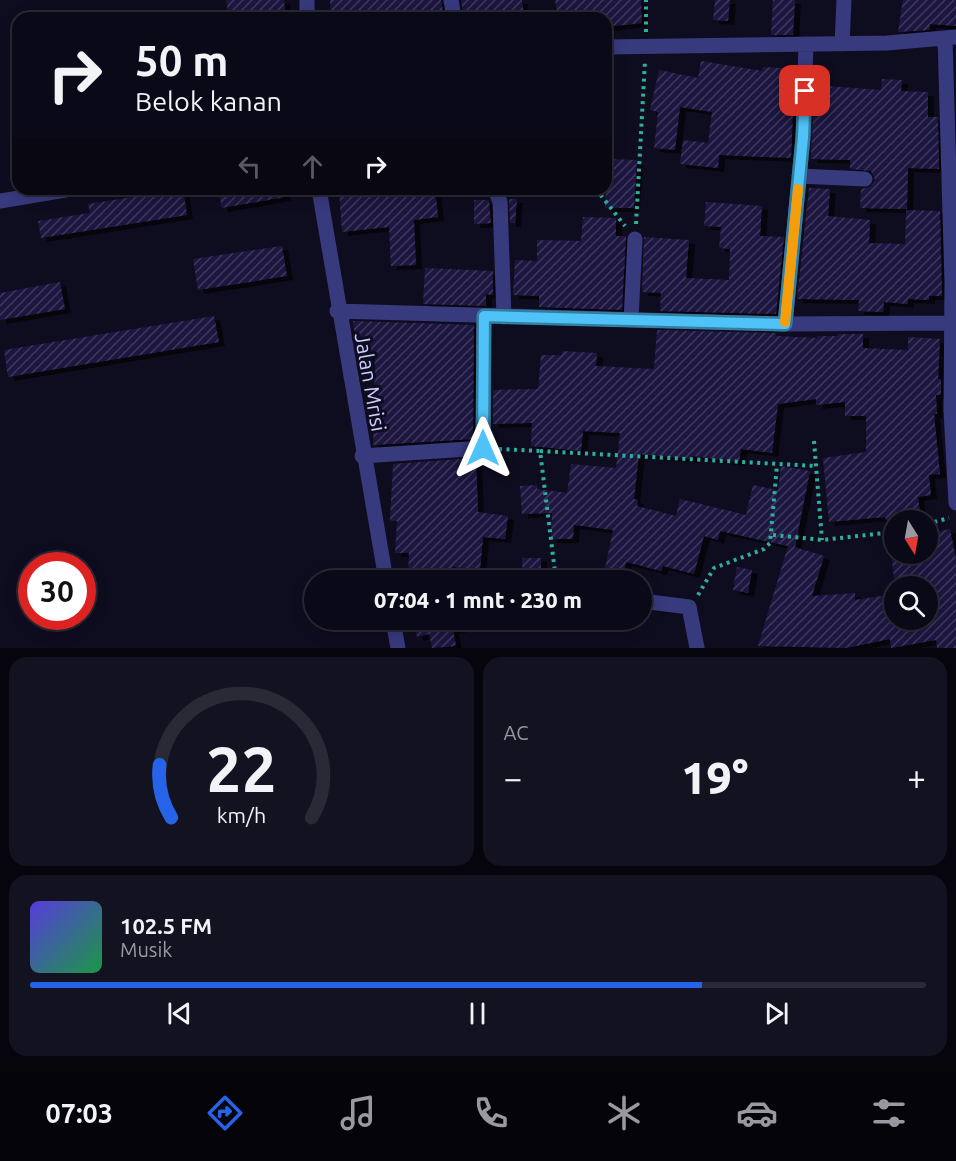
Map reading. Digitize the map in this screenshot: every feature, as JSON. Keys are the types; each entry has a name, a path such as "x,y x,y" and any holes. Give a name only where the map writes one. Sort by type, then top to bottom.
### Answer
{"street":[{"path":"842,44 844,0"},
{"path":"612,47 842,44 951,38 954,283 950,323 956,504"},
{"path":"785,324 799,176 806,44"},
{"path":"799,176 865,178"},
{"path":"0,201 36,195"},
{"name":"Jalan Mrisi","path":"320,195 362,456 384,570"},
{"path":"497,195 500,202 504,317"},
{"path":"631,320 635,239"},
{"path":"338,311 785,324 950,323"},
{"path":"362,456 483,448 484,316"},
{"path":"652,602 689,607 697,648"},
{"path":"395,630 398,648"}],"path":[{"path":"635,239 646,46 646,0"},
{"path":"601,195 635,239"},
{"path":"814,441 822,540"},
{"path":"483,448 816,466"},
{"path":"540,451 555,570"},
{"path":"689,607 714,568 764,549 770,543 773,535 777,465"},
{"path":"938,521 956,517"},
{"path":"773,535 822,540 884,533"}],"building":[{"path":"226,0 284,0 285,12 228,12"},
{"path":"330,0 441,0 443,12 331,12"},
{"path":"461,0 522,0 523,12 463,12"},
{"path":"555,0 641,0 642,23 612,26 612,12 557,12"},
{"path":"715,0 730,0 728,21 713,20"},
{"path":"773,0 795,0 793,35 771,35"},
{"path":"903,0 956,0 956,26 930,24 929,30 898,32"},
{"path":"701,61 762,71 763,67 795,69 791,158 719,155 718,168 680,164 683,140 708,143 712,112 680,107 675,150 654,148 658,112 650,110 659,70 698,78"},
{"path":"882,79 902,80 901,91 928,92 928,117 938,117 939,169 908,168 907,209 860,208 861,189 870,187 875,180 871,171 850,169 850,160 811,159 814,85 881,90"},
{"path":"612,159 637,160 634,208 605,208 606,195 612,195"},
{"path":"809,188 830,189 828,216 870,220 869,243 905,244 906,210 940,211 942,296 929,296 929,300 908,299 908,304 884,302 883,312 858,311 859,300 797,299"},
{"path":"145,195 184,195 187,215 41,238 38,221 90,213 88,204"},
{"path":"219,195 285,195 285,197 222,208"},
{"path":"339,195 436,195 438,217 414,220 416,265 391,266 389,227 342,232"},
{"path":"509,199 517,199 515,223 510,223"},
{"path":"474,200 489,200 491,223 474,224"},
{"path":"706,202 762,206 760,236 784,237 776,314 660,311 661,293 642,292 644,237 689,240 686,278 729,280 730,249 719,248 721,227 704,226"},
{"path":"583,217 616,218 616,236 626,236 622,310 539,307 539,296 513,295 515,260 537,261 537,240 581,241"},
{"path":"282,246 287,276 198,290 193,259"},
{"path":"425,268 493,271 493,295 486,294 486,306 423,304"},
{"path":"60,282 65,309 0,320 0,293"},
{"path":"214,316 219,342 8,377 4,350"},
{"path":"353,321 474,325 473,439 373,445 375,355 357,355"},
{"path":"657,330 776,333 776,336 817,338 817,336 838,336 838,334 863,334 863,348 908,350 908,337 940,339 938,379 941,379 941,395 936,395 937,414 934,414 940,474 929,475 931,495 918,497 920,510 884,510 884,517 829,522 823,458 866,452 866,416 845,416 845,402 816,405 816,399 778,404 772,453 741,449 739,462 693,456 693,459 639,454 634,499 638,500 637,506 676,516 680,499 746,515 753,485 778,490 781,466 810,471 795,547 791,546 824,556 812,596 855,593 855,600 884,596 884,630 938,630 938,576 894,576 892,564 938,564 938,532 950,529 956,559 956,648 937,648 936,640 891,648 890,639 846,648 758,646 788,546 720,531 718,540 704,536 694,574 663,566 661,571 626,562 624,570 605,570 613,530 574,525 573,539 551,539 552,513 522,514 520,486 537,485 537,489 567,493 571,464 616,468 620,433 583,431 581,451 531,446 532,423 493,424 493,390 538,389 541,355 562,355 562,351 597,353 596,366 654,369"},
{"path":"476,458 478,512 508,516 505,539 483,537 480,569 453,567 453,570 408,570 409,553 395,553 397,521 390,521 393,464"},
{"path":"522,558 541,558 541,570 523,570"},
{"path":"737,567 752,570 748,593 733,590"},
{"path":"415,630 453,630 456,646 432,648 429,634 417,637"}],"slow traffic":[{"path":"785,322 798,189"}],"route":[{"path":"483,448 484,316 785,324 803,137 805,91"}]}
